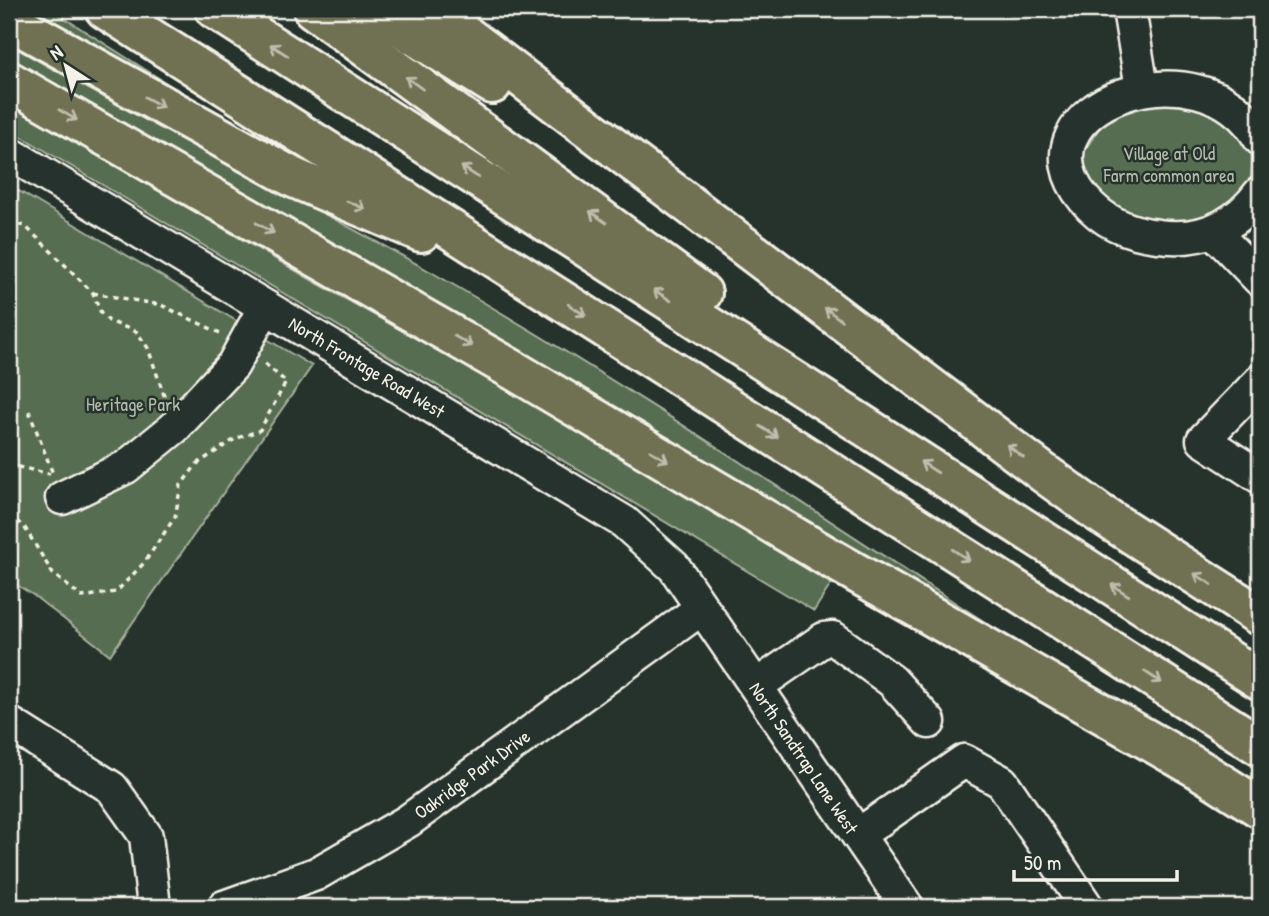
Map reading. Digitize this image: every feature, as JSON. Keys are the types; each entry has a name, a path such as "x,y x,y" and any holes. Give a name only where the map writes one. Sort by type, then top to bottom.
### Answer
{"highway":[{"path":"105,9 1260,746"},
{"path":"215,9 1260,680"},
{"path":"313,9 705,295 822,398"},
{"path":"372,9 556,125 637,167"},
{"path":"431,9 1099,513 1260,616"},
{"path":"9,20 294,178 520,273"},
{"path":"9,81 515,371 813,548 1197,768 1260,808"}],"street":[{"path":"1129,9 1142,88"},
{"path":"1260,139 1240,112 1207,93 1165,86 1142,88 1119,96 1081,122 1070,139 1066,156 1078,192 1105,220 1144,235 1189,238 1214,232 1248,209 1260,193"},
{"name":"North Frontage Road West","path":"9,153 624,522 674,567 702,608"},
{"path":"1214,232 1260,280"},
{"path":"62,498 126,467 174,428 233,365 265,307"},
{"path":"1260,381 1203,440 1260,477"},
{"name":"North Sandtrap Lane West","path":"702,608 907,907"},
{"name":"Oakridge Park Drive","path":"224,907 316,874 408,821 702,608"},
{"path":"756,686 824,639 833,638 892,681 929,722"},
{"path":"9,723 112,788 146,836 155,907"},
{"path":"858,835 964,761 1002,782 1087,907"}],"path":[{"path":"9,223 25,226 53,253 93,293 101,313 109,321 137,332 148,348 174,428"},
{"path":"9,474 19,467 53,475 29,411"}],"green space":[{"path":"9,9 50,9 201,105 194,114"},
{"path":"9,44 113,103 378,243 503,314 717,447 997,630 9,66"},
{"path":"9,103 313,281 612,448 831,584 814,611 9,129"},
{"name":"Village at Old Farm common area","path":"1153,104 1194,106 1225,116 1254,147 1250,185 1219,211 1178,224 1131,221 1085,187 1083,153 1106,118"},
{"name":"Heritage Park","path":"9,185 312,366 110,655 33,595 9,580"}]}
